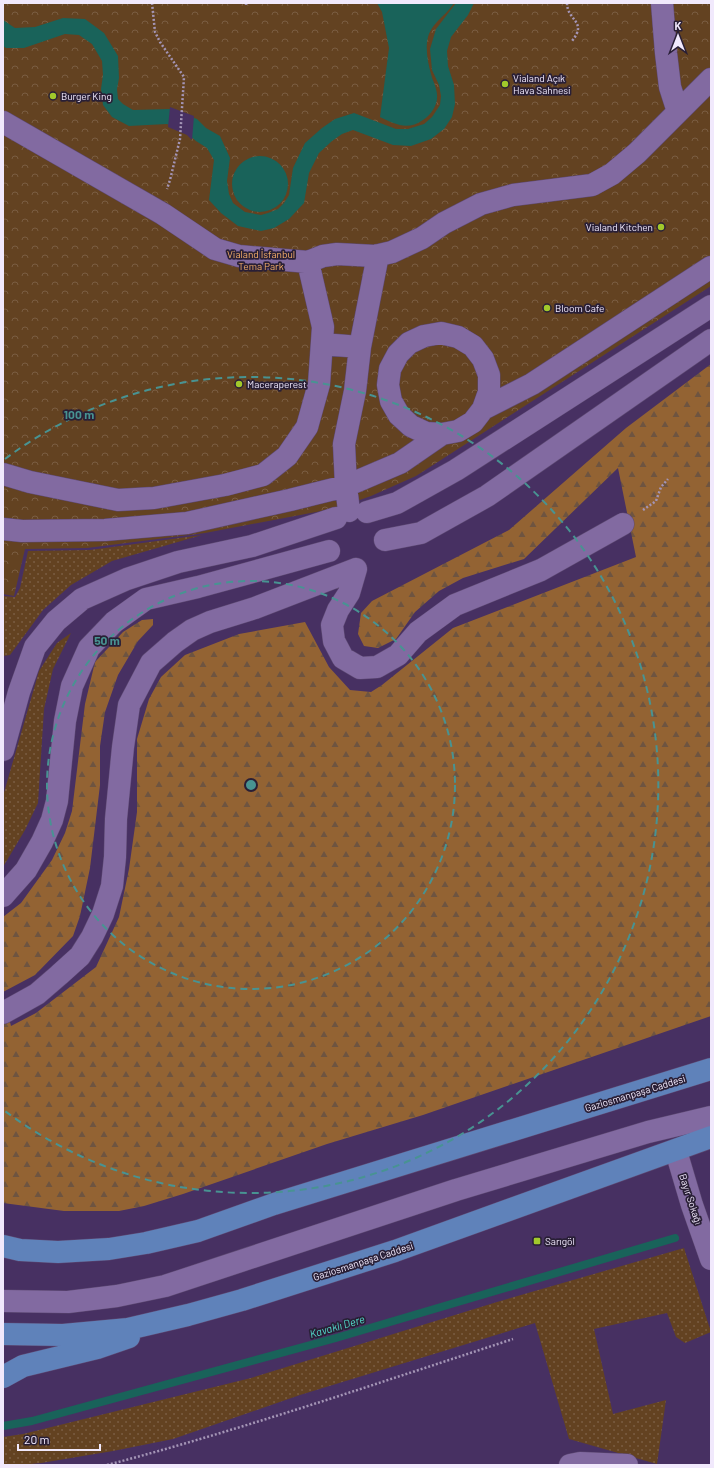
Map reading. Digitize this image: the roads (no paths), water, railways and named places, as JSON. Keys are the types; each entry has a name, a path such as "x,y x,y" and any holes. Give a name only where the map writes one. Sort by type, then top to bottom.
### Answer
{"main road":[{"name":"Gaziosmanpaşa Caddesi","path":"3,1246 20,1250 58,1252 109,1249 146,1243 198,1230 274,1204 711,1069"},
{"name":"Gaziosmanpaşa Caddesi","path":"3,1334 63,1335 128,1329 188,1315 242,1300 395,1251 711,1138"},
{"path":"3,1377 23,1366 97,1348 188,1315"}],"street":[{"path":"662,3 666,53 670,80 678,112"},
{"path":"3,122 163,214 215,249 239,256 308,262 323,256 337,254 354,256 378,255 392,252 422,238 444,223 481,204 513,195 592,185 612,174 632,157 711,79"},
{"path":"351,514 346,486 344,444 355,391 360,347 378,255"},
{"path":"3,474 30,482 118,500 154,498 225,485 263,475 287,456 307,427 319,384 323,327 308,262"},
{"path":"483,409 532,384 711,267"},
{"path":"3,750 11,690 35,647 56,621 82,599 127,579 178,562 252,546 351,514 397,503 456,470 711,306"},
{"path":"441,333 458,336 473,346 483,359 489,375 489,392 483,409 473,422 458,431 442,434 426,433 410,426 399,415 391,401 388,385 390,369 398,354 409,343 424,336 441,333"},
{"path":"3,1013 37,994 80,956 92,937 103,914 112,886 115,857 116,819 123,747 129,705 151,663 175,642 192,630 210,622 255,608 374,557 421,533 487,496 711,340"},
{"path":"322,344 360,347"},
{"path":"3,529 22,531 105,530 187,523 346,486 400,463 442,434"},
{"path":"374,557 346,568 338,563 329,551 326,537 328,528 351,514 376,517 382,525 385,534 374,557 338,610 332,625 334,641 343,658 360,668 377,667 398,655 418,632 455,605 541,570 623,524"},
{"path":"3,896 26,870 42,842 52,820 57,800 65,721 72,686 89,648 114,622 146,599 198,587 329,551"},
{"path":"3,1301 68,1302 117,1296 165,1286 456,1190 648,1132 711,1117"},
{"name":"Bayır Sokağı","path":"676,1151 692,1205 709,1253"},
{"path":"570,1465 580,1463 627,1465"}],"waterway":[{"name":"Kavaklı Dere","path":"3,1426 32,1421 336,1338 675,1238"}],"place":[{"name":"Vialand Açık Hava Sahnesi","path":"505,84"},
{"name":"Burger King","path":"53,96"},
{"name":"Vialand Kitchen","path":"661,227"},
{"name":"Bloom Cafe","path":"547,308"},
{"name":"Maceraperest","path":"239,384"},
{"name":"Sarıgöl","path":"537,1241"}],"park label":[{"name":"Vialand İsfanbul Tema Park","path":"261,260"}]}
